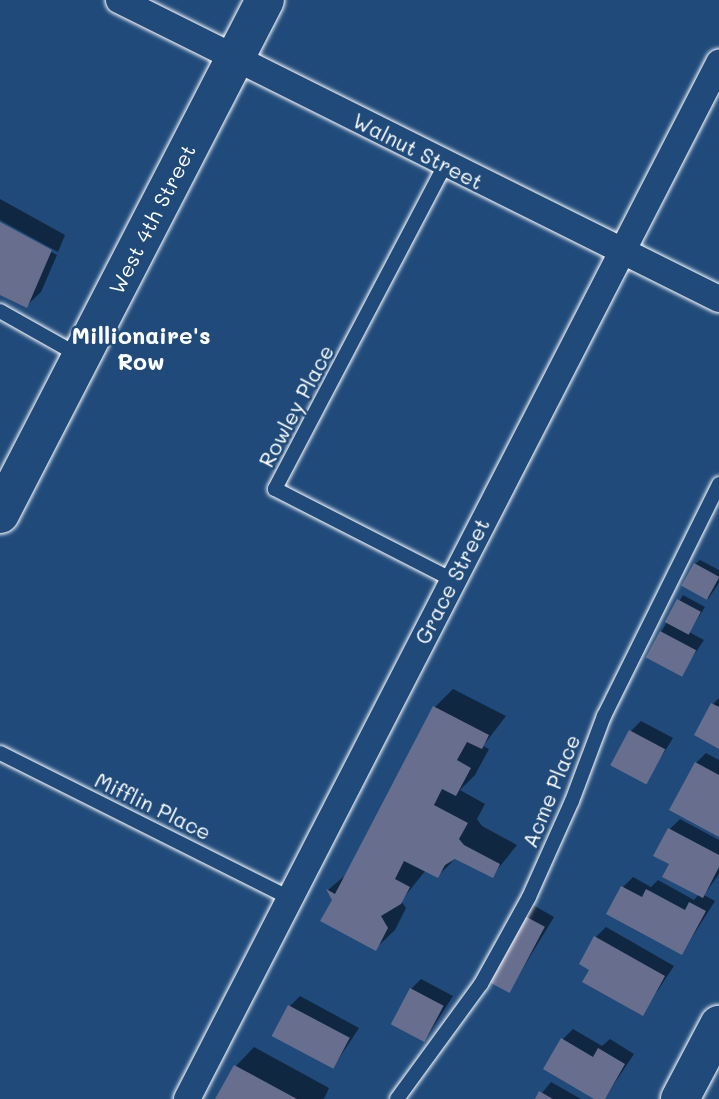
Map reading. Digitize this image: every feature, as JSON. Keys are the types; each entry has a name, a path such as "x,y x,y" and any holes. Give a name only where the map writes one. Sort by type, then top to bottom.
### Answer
{"main road":[{"name":"West 4th Street","path":"0,513 265,0"},
{"path":"680,1099 719,1025"}],"street":[{"name":"Walnut Street","path":"119,0 445,165 719,299"},
{"name":"Grace Street","path":"187,1099 288,897 719,63"}],"lane":[{"name":"Rowley Place","path":"445,165 275,489 453,580"},
{"path":"0,311 81,357"},
{"name":"Acme Place","path":"397,1099 481,984 528,897 572,801 604,716 719,484"},
{"name":"Mifflin Place","path":"0,753 288,897"}],"building":[{"path":"0,222 52,250 27,308 0,295"},
{"path":"694,563 719,577 707,600 681,586"},
{"path":"677,599 701,612 689,635 665,622"},
{"path":"660,631 696,650 682,677 646,657"},
{"path":"711,703 719,707 719,749 694,735"},
{"path":"433,706 489,735 482,749 467,742 457,760 471,768 456,796 442,789 434,805 468,823 459,839 464,845 500,864 493,878 455,859 445,865 438,878 404,861 395,879 410,887 401,904 381,916 388,928 376,951 320,921 332,900 326,889 335,894"},
{"path":"629,730 665,749 646,785 610,765"},
{"path":"695,762 719,775 719,837 669,810"},
{"path":"668,828 719,855 719,867 703,898 662,877 669,864 653,856"},
{"path":"621,886 642,897 646,889 685,910 689,902 706,911 682,955 606,914"},
{"path":"521,914 545,927 510,993 486,980"},
{"path":"594,936 665,976 643,1016 582,982 589,970 579,964"},
{"path":"410,988 444,1006 424,1042 391,1024"},
{"path":"288,1005 350,1038 333,1069 272,1036"},
{"path":"561,1038 593,1057 598,1048 625,1064 605,1099 594,1099 543,1069"},
{"path":"234,1065 297,1099 215,1099"},
{"path":"539,1091 553,1099 535,1099"}],"district":[{"name":"Millionaire's Row","path":"141,348"}]}
